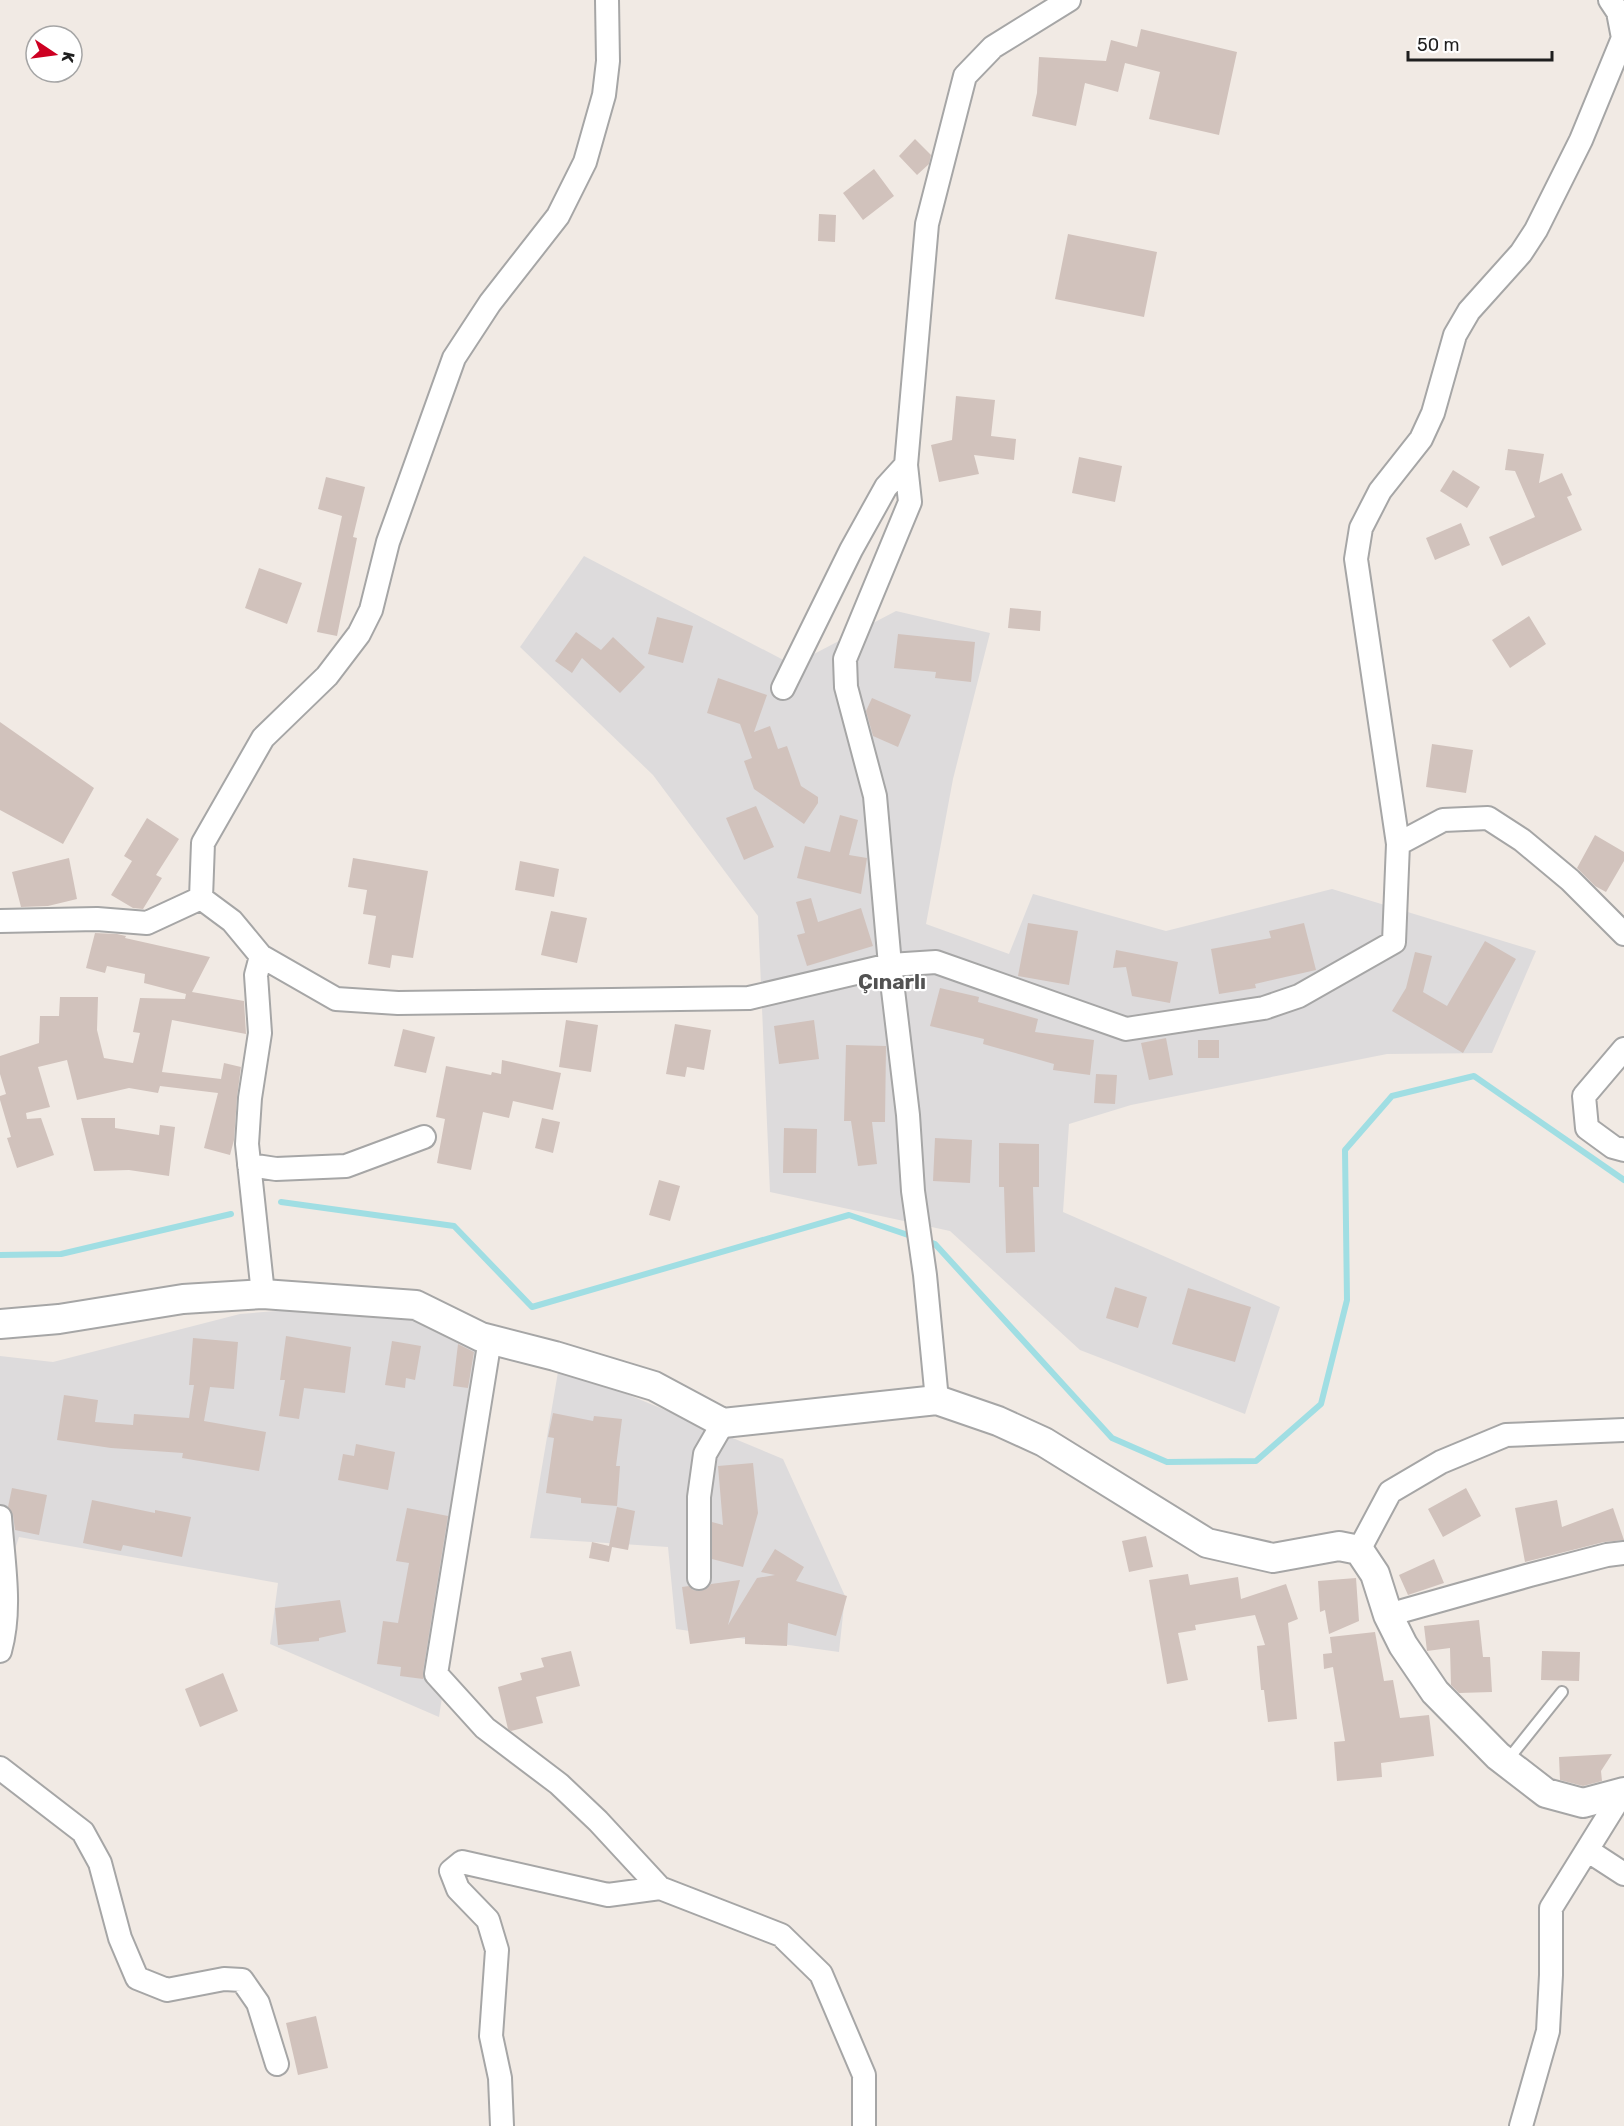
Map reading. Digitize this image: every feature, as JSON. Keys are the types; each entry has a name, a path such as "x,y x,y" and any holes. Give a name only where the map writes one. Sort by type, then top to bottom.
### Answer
{"street":[{"path":"201,898 203,843 263,738 327,676 359,634 371,610 388,542 454,358 490,303 558,216 585,162 604,95 608,61 607,0"},
{"path":"937,1400 925,1275 912,1191 908,1115 890,965 875,796 846,687 845,660 910,502 906,465 927,224 965,76 993,47 1069,0"},
{"path":"201,898 232,921 261,956 336,999 398,1003 748,998 890,965 936,962 1126,1029 1264,1008 1299,996 1394,942 1398,844 1356,559 1361,528 1380,491 1421,439 1433,413 1455,335 1469,312 1521,254 1581,140 1623,39 1618,12 1610,0"},
{"path":"783,688 885,487 906,465"},
{"path":"1398,844 1443,820 1488,818 1522,840 1570,879 1624,934"},
{"path":"0,921 97,919 147,923 201,898"},
{"path":"261,956 256,975 260,1033 249,1098 247,1144 263,1294"},
{"path":"1624,1049 1584,1096 1587,1128 1613,1147 1624,1150"},
{"path":"249,1165 276,1169 346,1166 424,1137"},
{"path":"0,1324 59,1319 183,1299 263,1294 416,1305 481,1337 555,1356 654,1386 723,1423 937,1400 998,1421 1044,1442 1207,1543 1273,1558 1339,1546 1359,1550 1375,1574 1388,1616 1403,1645 1435,1692 1506,1762 1546,1793 1583,1803 1624,1792"},
{"path":"490,1340 436,1674 485,1728 559,1784 598,1821 660,1888 781,1935 821,1974 864,2075 864,2126"},
{"path":"699,1578 699,1497 705,1455 723,1423"},
{"path":"1359,1550 1390,1492 1440,1462 1506,1436 1624,1430"},
{"path":"0,1516 6,1598 5,1633 0,1652"},
{"path":"1388,1616 1530,1575 1624,1554"},
{"path":"0,1768 83,1832 100,1863 120,1938 137,1978 167,1990 224,1979 242,1980 258,2003 277,2064"},
{"path":"1521,2126 1548,2031 1551,1908 1624,1792"},
{"path":"1587,1850 1624,1874"},
{"path":"502,2126 500,2078 491,2036 497,1950 488,1920 458,1889 451,1871 462,1862 608,1895 660,1888"}],"lane":[{"path":"1506,1762 1562,1692"}],"shaded area":[{"path":"584,556 793,665 896,611 990,633 953,779 926,924 1009,954 1033,894 1166,931 1332,889 1536,951 1492,1053 1387,1054 1131,1105 1069,1124 1063,1212 1280,1307 1245,1414 1080,1350 950,1231 770,1192 758,916 653,775 520,647"},
{"path":"426,1299 496,1350 439,1717 270,1644 278,1583 19,1537 0,1595 0,1356 53,1362 240,1314"},
{"path":"559,1366 783,1459 845,1596 839,1652 676,1629 668,1547 530,1538"}],"building":[{"path":"1141,29 1237,52 1219,135 1149,119 1160,72 1125,63 1118,92 1085,83 1076,126 1032,116 1037,93 1039,57 1106,61 1111,40 1137,47"},
{"path":"915,139 931,155 929,164 917,175 899,156"},
{"path":"874,169 894,196 863,220 843,193"},
{"path":"819,214 836,215 835,242 818,241"},
{"path":"1068,234 1157,252 1144,317 1055,299"},
{"path":"956,396 995,400 991,436 1016,439 1014,460 974,455 979,474 939,482 931,445 952,440"},
{"path":"1508,449 1544,454 1539,483 1562,473 1572,495 1567,497 1582,530 1502,566 1489,537 1535,517 1515,471 1505,470"},
{"path":"1079,457 1122,466 1115,502 1072,493"},
{"path":"1453,470 1480,487 1467,508 1440,491"},
{"path":"326,477 365,487 353,537 357,538 337,636 317,632 342,516 318,509"},
{"path":"1461,523 1470,545 1435,560 1426,538"},
{"path":"259,568 302,583 287,624 245,608"},
{"path":"1010,608 1041,611 1040,631 1008,628"},
{"path":"1529,616 1546,644 1510,668 1492,640"},
{"path":"657,617 693,626 683,663 648,654"},
{"path":"576,632 601,650 613,637 645,667 620,693 582,658 572,673 555,661"},
{"path":"898,634 975,642 971,682 935,678 936,672 894,668"},
{"path":"718,678 767,695 754,732 770,726 778,749 787,746 801,786 818,797 818,803 804,824 754,789 744,761 752,758 740,724 707,713"},
{"path":"872,698 911,715 898,747 873,736 866,711"},
{"path":"0,722 94,788 63,844 0,810"},
{"path":"1432,744 1473,750 1466,793 1426,787"},
{"path":"756,806 774,847 744,860 726,818"},
{"path":"840,815 858,820 849,855 867,858 861,894 797,878 805,846 830,852"},
{"path":"147,818 179,839 156,875 162,878 143,909 133,908 111,895 132,861 124,856"},
{"path":"1595,835 1624,852 1624,861 1606,892 1595,886 1577,868"},
{"path":"69,858 77,899 48,906 21,907 12,872"},
{"path":"353,858 428,871 413,958 392,955 390,968 368,964 376,916 363,914 367,890 348,887"},
{"path":"520,861 559,869 554,897 515,890"},
{"path":"811,898 818,922 861,908 873,946 807,966 797,935 805,933 796,902"},
{"path":"551,911 587,918 577,963 541,955"},
{"path":"1028,923 1078,931 1069,985 1018,976"},
{"path":"1304,923 1316,970 1255,984 1256,988 1219,994 1211,949 1271,938 1269,931"},
{"path":"95,933 117,934 126,936 125,938 210,957 192,992 244,1001 246,1034 172,1020 162,1072 221,1079 224,1063 241,1067 234,1140 230,1155 204,1148 218,1093 160,1086 158,1093 129,1088 77,1100 67,1060 38,1067 50,1107 26,1113 27,1119 41,1118 54,1155 17,1168 7,1138 11,1137 0,1100 0,1096 6,1094 0,1074 0,1056 39,1043 40,1016 59,1016 60,997 98,997 97,1030 104,1058 133,1063 140,1033 133,1032 140,998 185,999 186,994 144,983 145,974 107,966 105,973 86,968"},
{"path":"1485,941 1516,959 1463,1053 1392,1011 1406,988 1415,952 1432,956 1423,992 1447,1006"},
{"path":"1116,950 1178,962 1170,1003 1132,996 1126,967 1113,968"},
{"path":"940,988 979,997 978,1002 1038,1019 1035,1032 1094,1040 1090,1075 1053,1070 1054,1064 983,1044 984,1039 930,1026"},
{"path":"566,1020 598,1025 591,1072 559,1067"},
{"path":"814,1020 819,1059 779,1064 774,1026"},
{"path":"675,1024 711,1030 704,1070 687,1067 685,1077 666,1074"},
{"path":"403,1029 435,1037 426,1073 394,1066"},
{"path":"1166,1038 1173,1075 1149,1080 1141,1043"},
{"path":"1198,1040 1219,1040 1219,1058 1198,1058"},
{"path":"846,1045 886,1046 885,1122 872,1122 877,1164 858,1166 851,1121 844,1121"},
{"path":"502,1060 561,1073 553,1110 513,1101 509,1118 483,1112 471,1170 437,1163 445,1119 436,1117 446,1066 491,1075 492,1072 501,1074"},
{"path":"1096,1074 1117,1075 1115,1104 1094,1103"},
{"path":"81,1118 115,1118 115,1128 159,1135 160,1125 175,1127 169,1176 129,1170 94,1171"},
{"path":"542,1118 560,1122 553,1153 535,1148"},
{"path":"784,1128 817,1129 816,1173 783,1173"},
{"path":"935,1138 972,1140 970,1183 933,1181"},
{"path":"999,1143 1039,1144 1039,1187 1033,1187 1035,1252 1006,1253 1004,1187 999,1187"},
{"path":"659,1180 680,1186 670,1221 649,1215"},
{"path":"1115,1287 1147,1297 1138,1328 1106,1318"},
{"path":"1188,1288 1251,1307 1235,1362 1172,1344"},
{"path":"286,1336 351,1347 345,1393 304,1388 299,1419 279,1416 285,1380 280,1380"},
{"path":"193,1338 238,1342 234,1389 210,1387 204,1421 266,1432 259,1471 182,1458 183,1453 111,1448 57,1440 64,1395 98,1400 95,1422 133,1425 134,1414 189,1418 194,1385 189,1385"},
{"path":"392,1341 421,1346 415,1380 406,1378 405,1388 385,1385"},
{"path":"458,1344 474,1352 468,1388 453,1386"},
{"path":"553,1413 593,1421 594,1416 622,1419 616,1466 620,1466 617,1506 581,1503 581,1498 546,1493 554,1438 548,1437"},
{"path":"356,1444 395,1452 388,1490 338,1480 343,1454 354,1456"},
{"path":"753,1463 758,1513 743,1567 712,1559 712,1522 723,1525 718,1466"},
{"path":"12,1488 47,1495 39,1535 15,1530 13,1515 8,1507"},
{"path":"1466,1488 1481,1516 1443,1537 1428,1509"},
{"path":"92,1500 155,1513 155,1510 191,1517 182,1557 123,1545 121,1551 83,1543"},
{"path":"1557,1500 1562,1527 1613,1508 1624,1540 1604,1542 1525,1562 1515,1508"},
{"path":"617,1507 635,1511 628,1550 612,1547 609,1562 589,1558 592,1542 609,1546"},
{"path":"407,1508 448,1516 423,1679 400,1676 401,1667 377,1664 383,1621 398,1623 409,1563 396,1561"},
{"path":"1146,1536 1153,1567 1129,1572 1122,1541"},
{"path":"775,1549 804,1567 796,1581 847,1596 836,1636 788,1623 787,1646 745,1644 745,1637 690,1644 682,1587 689,1586 693,1590 700,1591 711,1584 740,1580 728,1625 757,1578 775,1575 761,1572"},
{"path":"1434,1559 1444,1583 1408,1595 1399,1575"},
{"path":"1188,1574 1190,1585 1238,1577 1241,1599 1286,1584 1298,1619 1288,1623 1297,1719 1268,1722 1264,1690 1261,1690 1257,1646 1265,1645 1255,1615 1195,1625 1196,1630 1178,1633 1188,1680 1167,1684 1149,1580"},
{"path":"1356,1578 1359,1621 1329,1634 1325,1610 1320,1612 1318,1581"},
{"path":"340,1600 346,1632 319,1638 319,1641 278,1645 275,1608"},
{"path":"1479,1620 1483,1657 1490,1657 1492,1692 1459,1693 1451,1685 1450,1648 1427,1651 1424,1626"},
{"path":"1375,1632 1384,1681 1393,1680 1400,1718 1429,1715 1434,1756 1381,1763 1382,1777 1337,1781 1334,1742 1345,1741 1333,1667 1324,1669 1323,1654 1332,1653 1330,1637"},
{"path":"571,1651 580,1686 536,1697 543,1723 511,1731 508,1729 498,1687 522,1680 520,1673 544,1667 541,1658"},
{"path":"1542,1651 1580,1652 1579,1681 1541,1680"},
{"path":"223,1673 238,1711 200,1727 185,1689"},
{"path":"1612,1754 1601,1771 1602,1781 1583,1786 1560,1780 1559,1757"},
{"path":"316,2016 328,2068 298,2075 286,2023"}],"waterway":[{"path":"927,1241 935,1244 1112,1438 1167,1462 1256,1461 1321,1404 1347,1300 1345,1150 1392,1096 1474,1076 1624,1180"},
{"path":"281,1202 454,1226 532,1307 849,1215 914,1237"},
{"path":"0,1255 61,1254 231,1214"}],"district":[{"name":"Çınarlı","path":"892,981"}]}
